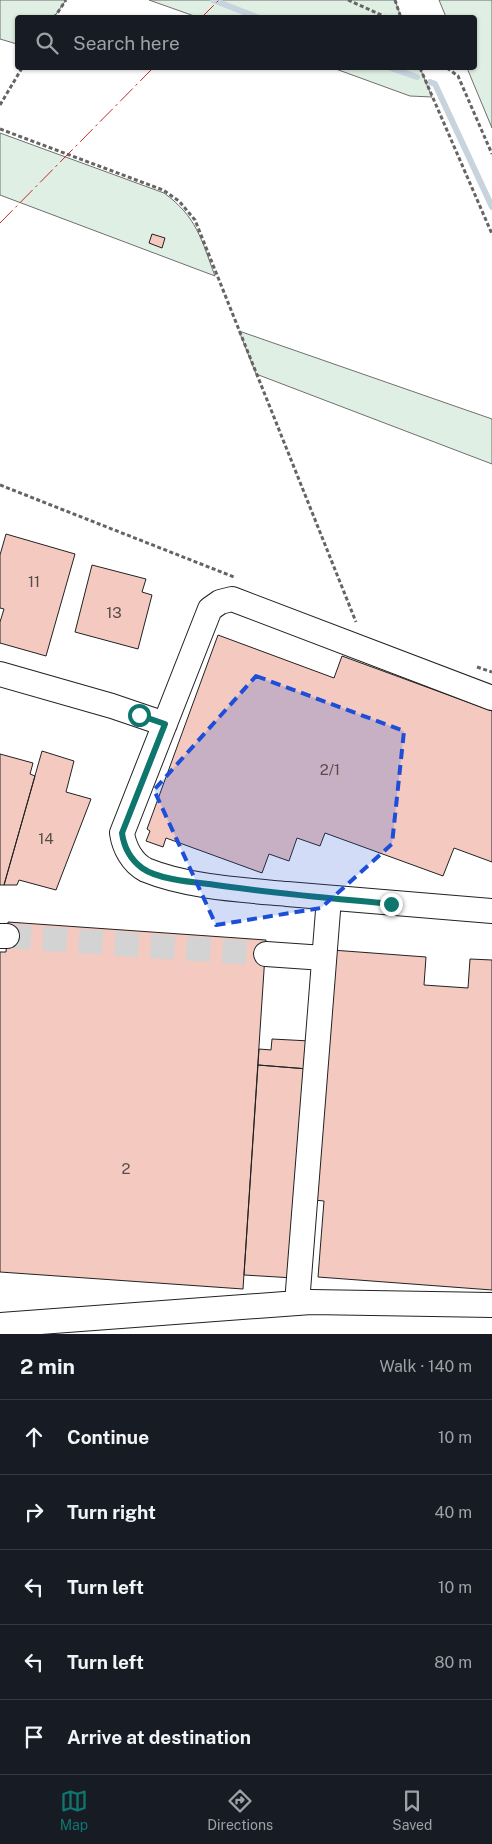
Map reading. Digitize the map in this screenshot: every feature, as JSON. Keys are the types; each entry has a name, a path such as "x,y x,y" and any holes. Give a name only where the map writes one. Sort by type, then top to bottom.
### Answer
{"street":[{"path":"492,698 232,599 220,602 210,609 122,833 123,845 130,856 144,869 178,880 253,891 492,911"},
{"path":"0,674 112,706 165,724"},
{"path":"298,1303 329,898"},
{"path":"266,954 324,958"},
{"path":"0,1325 298,1303 492,1305"}],"path":[{"path":"56,15 66,0"},
{"path":"348,0 381,15"},
{"path":"395,0 400,15"},
{"path":"0,105 21,70"},
{"path":"421,70 492,234"},
{"path":"450,70 458,76 492,154"},
{"path":"0,129 163,190 179,201 192,215 357,625"}],"highlighted area":[{"path":"256,676 404,731 392,844 321,908 216,925 154,790"}],"green space":[{"path":"0,0 66,0 55,15 15,15 15,43 0,39"},
{"path":"149,0 395,0 400,15 191,15"},
{"path":"439,0 492,0 492,128 468,70 477,70 477,15 445,15"},
{"path":"338,70 421,70 432,97 410,96"},
{"path":"0,133 164,193 191,220 197,230 215,276 0,195"},
{"path":"239,331 492,419 492,464 256,374"}],"building":[{"path":"152,234 165,238 162,248 149,243"},
{"path":"6,534 75,554 46,656 0,643 0,622 4,609 0,608 0,555"},
{"path":"92,565 146,579 142,592 152,595 138,649 75,632"},
{"path":"218,635 334,678 342,656 492,711 492,862 454,848 443,876 325,833 320,846 297,838 289,861 269,854 262,873 166,838 163,847 146,841 150,831 147,829"},
{"path":"42,751 74,761 66,792 91,799 56,890 19,880 17,885 4,885"},
{"path":"0,754 33,763 30,774 35,776 4,885 0,885"},
{"path":"8,922 266,940 243,1289 0,1272 0,952 6,952"},
{"path":"332,950 426,957 424,985 468,988 470,959 492,960 492,1290 318,1277 324,1201 314,1200"},
{"path":"272,1039 310,1041 308,1069 258,1065 259,1049 271,1050"},
{"path":"258,1065 308,1069 294,1278 244,1275"}],"waterway":[{"path":"213,0 251,15"},
{"path":"397,70 417,77"},
{"path":"430,82 435,84 492,207"}],"tunnel":[{"path":"7,936 266,954"}],"power":[{"path":"204,15 219,0"},
{"path":"0,223 151,70"}],"route":[{"path":"139,715 165,724 122,833 123,845 130,856 144,869 178,880 253,891 391,904"}]}
